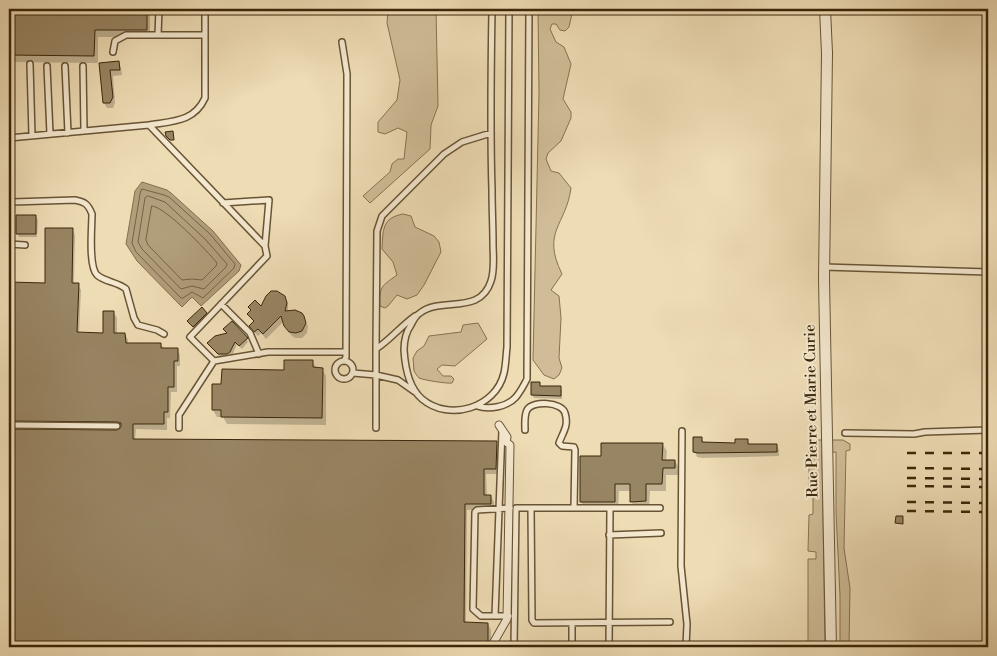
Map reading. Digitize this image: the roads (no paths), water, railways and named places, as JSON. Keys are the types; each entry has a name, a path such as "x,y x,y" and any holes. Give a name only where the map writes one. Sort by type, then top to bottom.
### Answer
{"street":[{"name":"Rue Pierre et Marie Curie","path":"826,9 824,268 831,647"},
{"path":"491,647 496,636 511,616 513,508 510,445 506,442 507,437 500,428"}],"lane":[{"path":"158,35 159,9"},
{"path":"9,106 10,138 149,125 184,119 201,107 205,98 205,9"},
{"path":"376,349 419,313 435,307 458,305 476,300 487,290 491,282 494,261 490,133 492,9"},
{"path":"477,406 490,395 500,382 504,374 506,361 509,9"},
{"path":"419,313 406,334 404,348 407,369 422,399 435,406 449,410 463,410 477,406 490,407 507,403 517,396 527,379 529,9"},
{"path":"113,52 115,41 126,35 205,35"},
{"path":"342,42 347,74 346,357 344,361 336,365 336,375 344,380 350,378 354,370 351,364 344,361"},
{"path":"30,64 32,136"},
{"path":"47,66 50,134"},
{"path":"65,66 68,132"},
{"path":"83,66 84,131"},
{"path":"149,125 265,246"},
{"path":"376,428 377,231 379,222 382,216 401,196 444,154 462,142 490,133"},
{"path":"9,206 12,202 75,200 89,205 92,214 92,268 98,276 126,288 134,318 138,325 164,334"},
{"path":"214,361 190,337 267,256 265,246 269,200 223,203"},
{"path":"9,244 25,245"},
{"path":"824,268 988,272"},
{"path":"221,304 250,333 259,354"},
{"path":"178,428 179,415 214,361 268,352 346,352"},
{"path":"353,373 376,375 398,380 418,394"},
{"path":"525,430 528,409 535,405 562,407 565,415 566,430 559,443 562,446 574,447 575,450 574,508"},
{"path":"9,425 117,426"},
{"path":"495,616 500,428"},
{"path":"845,433 914,434 988,430"},
{"path":"682,431 682,566 687,624 686,647"},
{"path":"514,647 511,616 481,616 473,609 475,512 477,510 513,508 660,508"},
{"path":"531,508 532,622 670,622"},
{"path":"609,647 610,509"},
{"path":"610,535 661,533"},
{"path":"572,623 572,647"}],"water":[{"path":"142,182 171,193 213,231 241,265 239,271 201,306 192,297 182,307 137,261 126,244 135,191"}],"railway":[{"path":"907,453 988,453"},
{"path":"907,468 988,469"},
{"path":"907,478 988,479"},
{"path":"907,486 988,487"},
{"path":"907,502 988,503"},
{"path":"907,511 988,512"}]}
